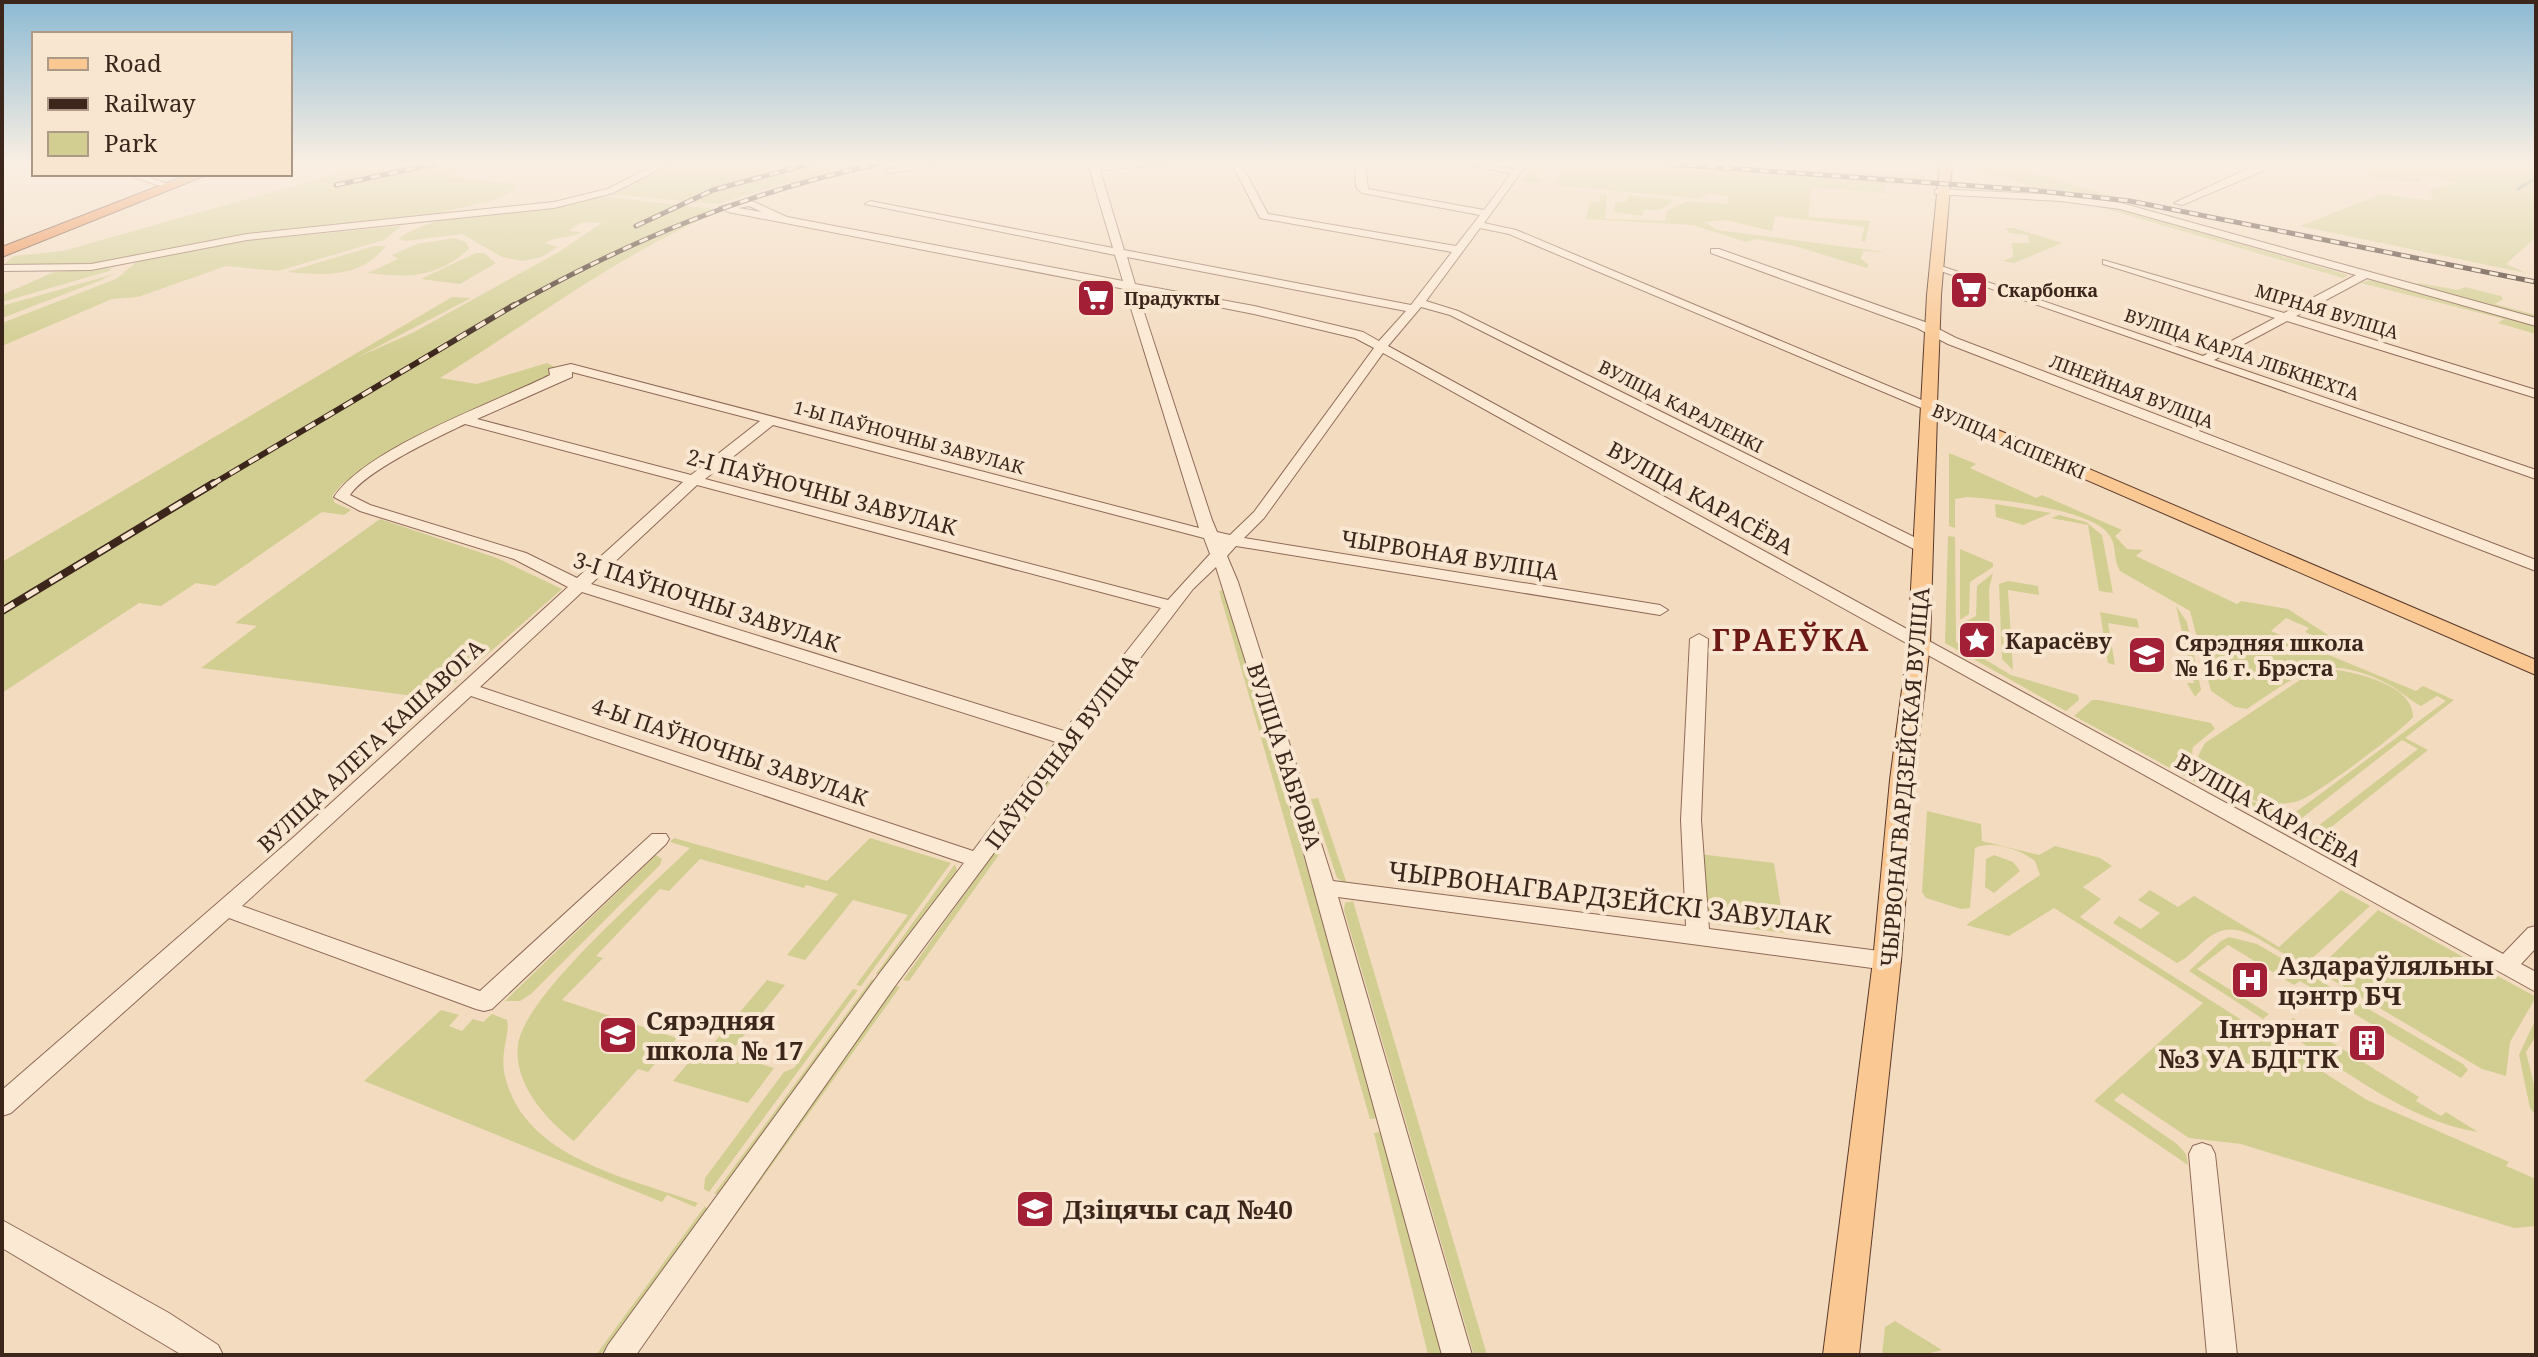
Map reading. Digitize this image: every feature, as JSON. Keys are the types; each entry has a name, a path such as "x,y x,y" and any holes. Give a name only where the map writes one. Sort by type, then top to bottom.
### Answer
{"highway":[{"path":"2,245 49,227"},
{"path":"2,252 65,227"}],"main road":[{"name":"ЧЫРВОНАГВАРДЗЕЙСКАЯ ВУЛІЦА","path":"1841,1355 1887,961 1902,780 1919,644 1940,227"},
{"name":"ВУЛІЦА АСІПЕНКІ","path":"1929,406 2536,668"}],"street":[{"path":"2,268 91,267 247,237 340,227"},
{"name":"ВУЛІЦА КАРАСЁВА","path":"826,227 1327,325 1359,335 2536,983"},
{"name":"ВУЛІЦА КАРАЛЕНКІ","path":"991,227 1454,313 1924,548"},
{"name":"ВУЛІЦА БАБРОВА","path":"1112,227 1221,544 1327,888 1457,1355"},
{"path":"1329,227 1459,250"},
{"name":"ПАЎНОЧНАЯ ВУЛІЦА","path":"618,1355 1068,739 1221,544 1268,504 1381,347 1476,227"},
{"name":"ВУЛІЦА АСІПЕНКІ","path":"1501,227 1929,406"},
{"path":"2192,227 2536,322"},
{"name":"ЛІНЕЙНАЯ ВУЛІЦА","path":"1715,251 1933,332 2536,566"},
{"name":"МІРНАЯ ВУЛІЦА","path":"2107,262 2536,394"},
{"name":"ВУЛІЦА КАРЛА ЛІБКНЕХТА","path":"1937,268 2536,475"},
{"path":"2204,360 2365,275"},
{"name":"1-Ы ПАЎНОЧНЫ ЗАВУЛАК","path":"342,493 413,444 461,419 535,389 558,375 574,371 1221,544"},
{"name":"2-І ПАЎНОЧНЫ ЗАВУЛАК","path":"461,419 1172,606"},
{"name":"ВУЛІЦА АЛЕГА КАШАВОГА","path":"2,1105 227,909 693,481 769,421"},
{"name":"3-І ПАЎНОЧНЫ ЗАВУЛАК","path":"342,493 343,500 520,556 580,586 1068,739"},
{"name":"ЧЫРВОНАЯ ВУЛІЦА","path":"1221,544 1660,610"},
{"path":"1698,937 1691,820 1699,639"},
{"name":"4-Ы ПАЎНОЧНЫ ЗАВУЛАК","path":"466,688 978,860"},
{"path":"227,909 484,1002 659,839"},
{"name":"ЧЫРВОНАГВАРДЗЕЙСКІ ЗАВУЛАК","path":"1327,888 1887,961"},
{"path":"2505,966 2536,934"},
{"path":"2202,1154 2222,1355"},
{"path":"2,1233 159,1323 208,1355"}],"green space":[{"path":"147,227 315,227 246,235 91,265 2,266 14,256 63,251"},
{"path":"399,227 384,240 278,271 226,266 138,297 112,299 2,346 2,323 116,279 138,261 231,242"},
{"path":"420,227 574,227 568,231 581,232 545,243 558,247 541,257 523,261 502,257 462,234 405,241 399,239"},
{"path":"596,227 685,227 614,266 440,378 477,384 547,363 555,367 547,377 445,422 342,484 332,496 335,503 351,510 344,515 322,512 215,586 196,583 161,606 139,603 2,693 2,562 452,297 471,298 356,358 414,332 557,253"},
{"path":"1700,227 1885,252 1863,251 1861,259 1868,264 1867,268 1795,246 1756,239 1746,242"},
{"path":"1865,227 1868,227 1865,242 1861,241"},
{"path":"2169,227 2182,227 2348,275 2343,278"},
{"path":"2306,227 2536,227 2536,237 2506,264 2526,273"},
{"path":"2006,228 2062,243 2014,263 2003,261 2013,257 2012,243 2029,243 2028,235 2009,233"},
{"path":"454,238 466,242 469,249 433,271 409,275 368,273 398,259 392,255 417,244"},
{"path":"374,246 386,246 376,257 353,270 328,274 287,272"},
{"path":"476,253 484,253 496,263 460,284 421,279"},
{"path":"112,268 2,302 2,295 54,272"},
{"path":"114,274 99,281 2,318 2,306"},
{"path":"2371,280 2536,325 2536,334 2498,323 2504,319 2361,283"},
{"path":"2416,285 2458,290 2465,287 2501,296 2503,299 2495,304 2536,315 2536,321 2423,289"},
{"path":"1949,453 1976,464 1970,468 2036,498 2042,495 2122,530 2115,536 2127,549 2143,550 2136,556 2237,604 2241,601 2288,609 2328,635 2323,640 2305,632 2309,628 2286,618 2271,631 2416,691 2423,686 2454,700 2405,738 2428,750 2310,844 2074,716 2092,700 2099,700 2211,723 2215,729 2193,747 2193,761 2200,773 2225,792 2286,808 2271,817 2281,823 2446,701 2437,696 2421,706 2389,684 2362,673 2327,668 2297,677 2247,709 2235,707 2211,691 2190,611 2120,571 2112,540 2100,527 2066,512 2044,507 1967,497 1955,499 1955,528 1949,526","holes":["2402,740 2418,749 2305,836 2289,828"]},
{"path":"1995,504 2051,513 2023,525 1996,517"},
{"path":"2059,515 2086,522 2102,535 2113,593 2099,591 2088,525 2051,518"},
{"path":"380,519 497,558 562,589 436,699 201,668 257,626 235,623"},
{"path":"1948,536 1955,537 1956,642 2011,675 2078,695 2079,700 2066,711 1945,643"},
{"path":"1960,549 1993,563 1993,567 1970,582 1969,614 1960,620"},
{"path":"1993,573 1989,589 1990,641 1975,633 1960,635 1961,624 1976,616 1977,586"},
{"path":"2008,581 2038,586 2039,595 2008,590 2013,670 2002,659 1999,584"},
{"path":"1224,590 1382,1118 1370,1119 1219,591"},
{"path":"2176,606 2187,622 2201,690 2195,697 2187,683 2194,683"},
{"path":"2100,612 2137,619 2139,628 2108,623 2115,665 2108,663"},
{"path":"2336,670 2371,678 2395,689 2411,706 2413,717 2358,762 2298,801 2270,803 2239,795 2213,779 2204,768 2198,756 2205,743 2309,674"},
{"path":"1080,741 909,981 903,980 1073,743"},
{"path":"1318,798 1347,884 1337,878 1311,799"},
{"path":"1927,811 1981,824 1982,841 2039,855 2055,846 2100,858 2112,866 2083,887 2101,899 2080,917 2367,1100 2509,1162 2506,1166 2536,1179 2536,1226 2514,1228 2241,1144 2189,1138 2122,1093 2114,1100 2177,1144 2186,1154 2188,1165 2094,1101 2203,1003 2054,908 2009,936 1966,925 2040,875 2035,861 2022,853 1990,845 1975,848 1970,908 1961,909 1926,898 1922,892"},
{"path":"674,838 827,881 870,838 951,863 861,986 856,985 908,915 853,900 805,960 787,955 838,894 806,885 804,888 700,859 669,891 660,889 596,956 603,958 562,1000 677,1038 648,1072 638,1069 574,1141 543,1111 526,1087 518,1059 518,1045 526,1024 565,971 690,848 670,842"},
{"path":"1699,854 1774,863 1785,933 1706,923"},
{"path":"656,855 662,859 660,865 531,994 520,1001 505,1001"},
{"path":"1994,855 2013,862 2020,871 1994,893 1985,887 1986,859"},
{"path":"955,864 957,871 881,976 876,974"},
{"path":"2150,890 2178,907 2194,896 2279,947 2341,890 2370,906 2308,962 2286,955 2252,935 2229,929 2212,935 2177,963 2113,923 2119,916 2141,929 2160,913 2138,900"},
{"path":"1353,901 1487,1355 1474,1355 1344,910 1345,903"},
{"path":"2378,910 2536,997 2510,1042 2506,1076 2482,1069 2319,972 2320,967"},
{"path":"2229,937 2257,944 2463,1064 2468,1070 2461,1078 2300,981 2294,985 2228,945 2197,969 2269,1014 2263,1019 2189,971"},
{"path":"872,979 877,981 718,1194 714,1194"},
{"path":"767,980 785,985 729,1054 774,1068 748,1103 673,1081 700,1049 707,1051"},
{"path":"894,985 900,987 677,1297 676,1295"},
{"path":"853,989 858,990 709,1192 704,1189 705,1178 784,1072 794,1068"},
{"path":"441,1010 459,1015 449,1026 462,1031 473,1019 483,1022 492,1014 507,1020 503,1062 506,1080 518,1107 536,1129 559,1147 614,1174 698,1203 695,1207 667,1195 662,1202 364,1081"},
{"path":"2293,1018 2419,1097 2416,1101 2441,1116 2446,1112 2478,1132 2425,1117 2375,1091 2281,1029"},
{"path":"2536,1018 2536,1036 2526,1052 2536,1093 2536,1116 2530,1108 2519,1055"},
{"path":"1385,1131 1445,1355 1428,1355 1374,1133"},
{"path":"705,1206 708,1210 605,1355 596,1355"},
{"path":"1895,1321 1942,1350 1923,1355 1882,1355 1885,1327"}],"railway":[{"path":"511,307 600,260 674,227"},
{"path":"2262,227 2536,282"},
{"path":"211,485 514,305"},
{"path":"2,611 214,483"}],"place":[{"name":"Скарбонка","path":"1969,290"},
{"name":"Прадукты","path":"1096,298"},
{"name":"Карасёву","path":"1977,640"},
{"name":"Сярэдняя школа № 16 г. Брэста","path":"2147,655"},
{"name":"Аздараўляльны цэнтр БЧ","path":"2250,980"},
{"name":"Сярэдняя школа № 17","path":"618,1035"},
{"name":"Інтэрнат №3 УА БДГТК","path":"2367,1043"},
{"name":"Дзіцячы сад №40","path":"1035,1209"}],"district":[{"name":"ГРАЕЎКА","path":"1791,639"}]}
